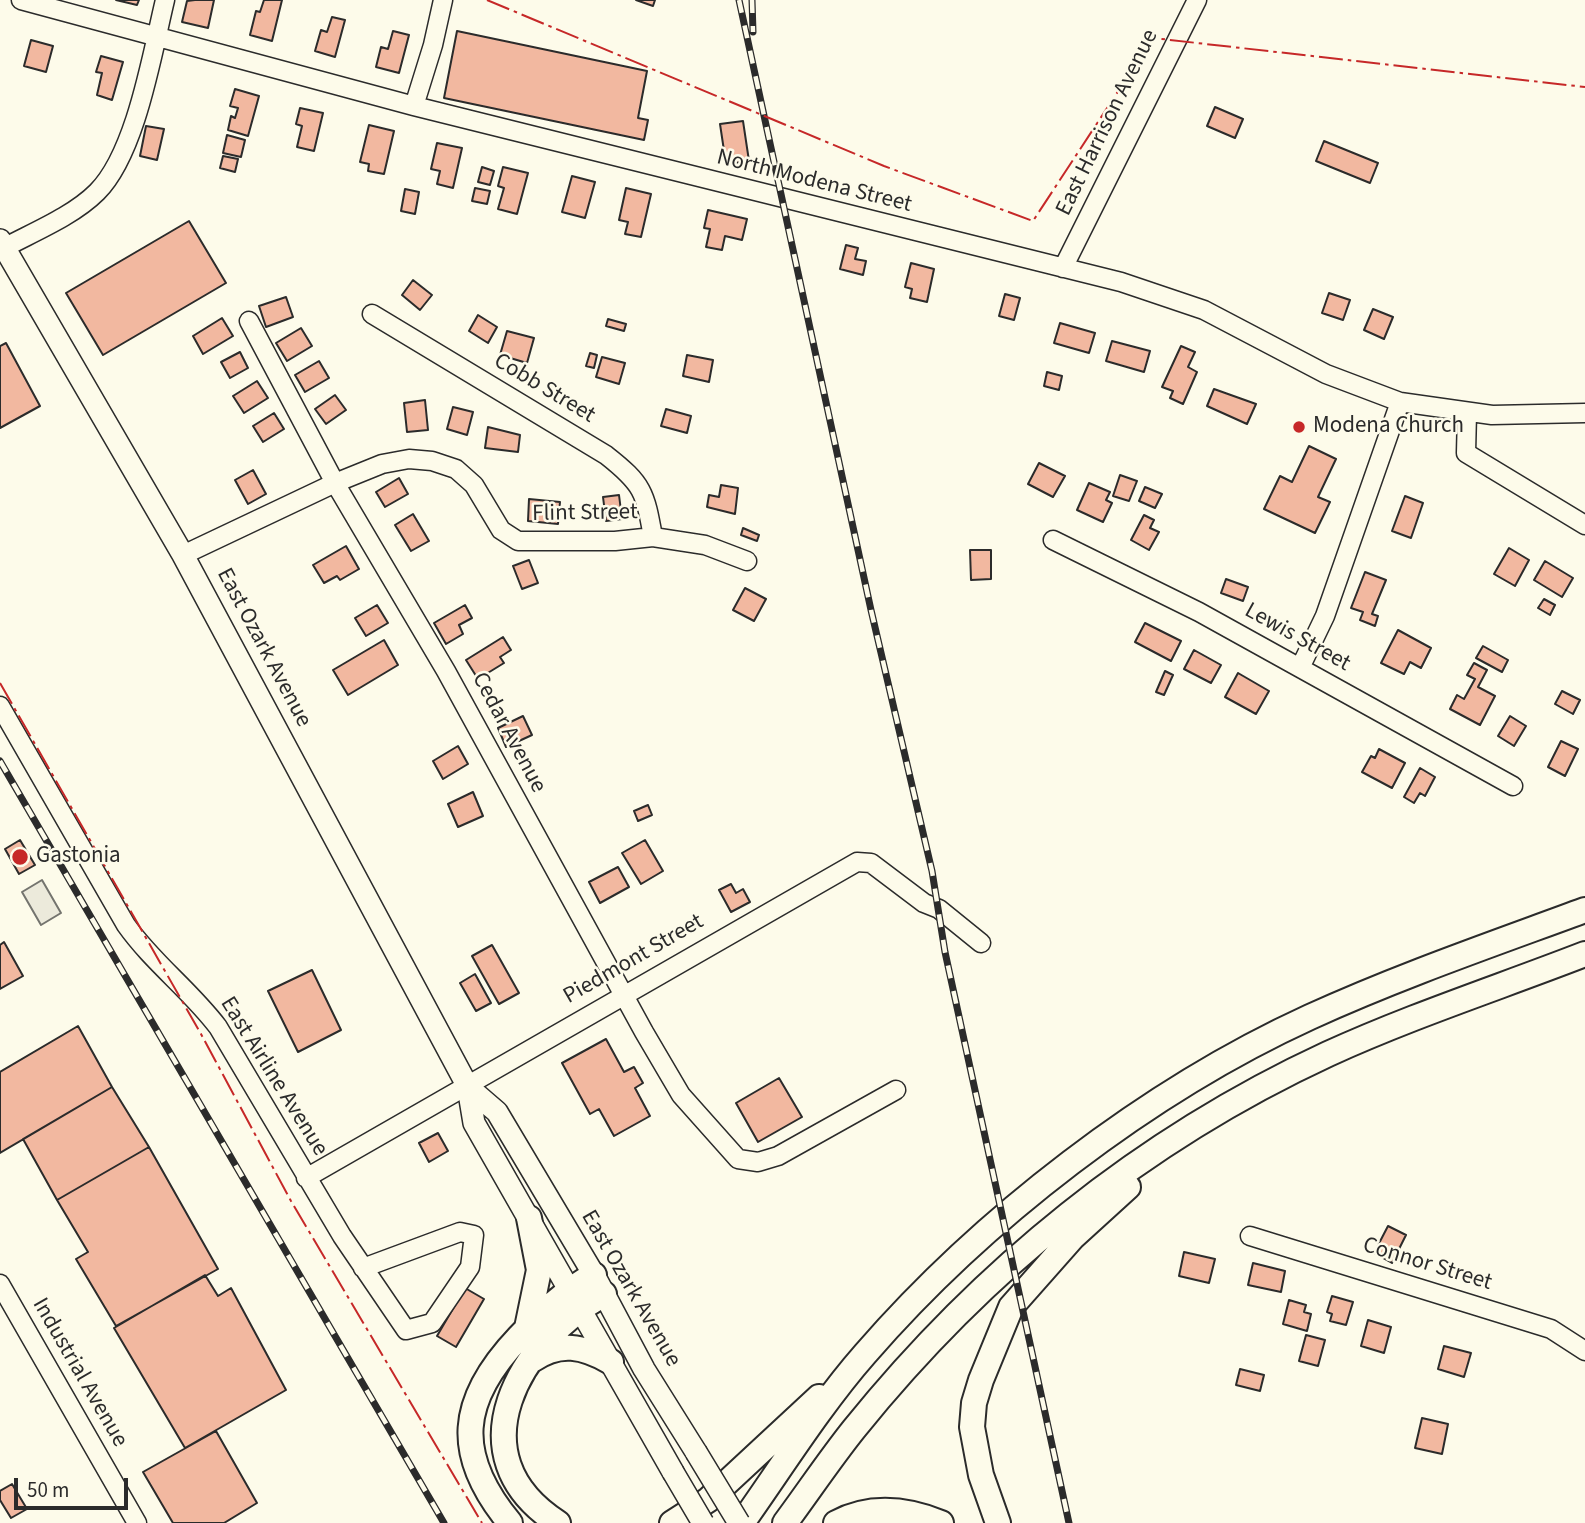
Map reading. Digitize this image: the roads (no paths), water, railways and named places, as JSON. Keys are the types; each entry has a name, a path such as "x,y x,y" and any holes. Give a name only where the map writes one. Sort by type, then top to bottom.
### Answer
{"highway":[{"path":"672,1523 694,1510 733,1478 863,1356 940,1274 1027,1196 1164,1097 1237,1054 1309,1017 1390,982 1585,910"},
{"path":"785,1523 854,1430 924,1348 1047,1230 1124,1172 1199,1123 1331,1053 1585,954"},
{"path":"998,1523 981,1475 972,1427 974,1403 981,1380 1011,1307 1072,1238 1199,1123"},
{"path":"526,1329 539,1270 529,1218"},
{"path":"510,1523 483,1485 474,1461 472,1415 486,1375 526,1329 599,1284"},
{"path":"558,1523 544,1514 528,1497 508,1459 504,1431 506,1410 525,1364 573,1299"},
{"path":"525,1364 548,1349 572,1346 590,1350 611,1362"},
{"path":"740,1523 863,1356"},
{"path":"836,1523 869,1512 893,1510 917,1514 941,1523"}],"main road":[{"name":"East Ozark Avenue","path":"2,246 183,555 468,1087 474,1123 703,1523"},
{"name":"East Ozark Avenue","path":"468,1087 497,1112 599,1284 645,1370 740,1523"}],"street":[{"name":"North Modena Street","path":"21,0 156,39 414,106 1163,295 1204,310 1326,374 1400,402 1467,413 1585,413"},
{"path":"2,246 77,207 96,193 112,174 131,129 165,0"},
{"path":"414,106 433,45 443,0"},
{"name":"East Harrison Avenue","path":"1063,268 1196,0"},
{"name":"Cobb Street","path":"372,314 606,455 630,474 646,496 653,537"},
{"name":"Cedar Avenue","path":"250,321 335,483 446,671 622,995 681,1095 738,1159 758,1161 778,1156 896,1090"},
{"path":"1300,668 1325,616 1400,402"},
{"path":"1467,413 1466,453 1585,525"},
{"name":"Flint Street","path":"183,555 335,483 382,464 409,459 432,461 456,469 474,485 501,530 518,541 615,541 653,537 705,545 747,561"},
{"name":"Lewis Street","path":"1053,540 1199,612 1513,786"},
{"name":"East Airline Avenue","path":"0,706 126,925 144,950 218,1027 306,1178 363,1268 406,1330 432,1323 470,1267 474,1235 460,1232 363,1268"},
{"name":"Piedmont Street","path":"306,1178 857,862 871,863 924,903 939,909 981,943"},
{"name":"Connor Street","path":"1250,1236 1551,1329 1585,1351"},
{"name":"Industrial Avenue","path":"0,1284 137,1523"}],"railway":[{"path":"739,0 871,610 932,871 945,952 1069,1523"},
{"path":"752,0 753,32"},
{"path":"0,761 444,1523"}],"place":[{"name":"Modena Church","path":"1299,427"},
{"name":"Gastonia","path":"20,857"}]}
